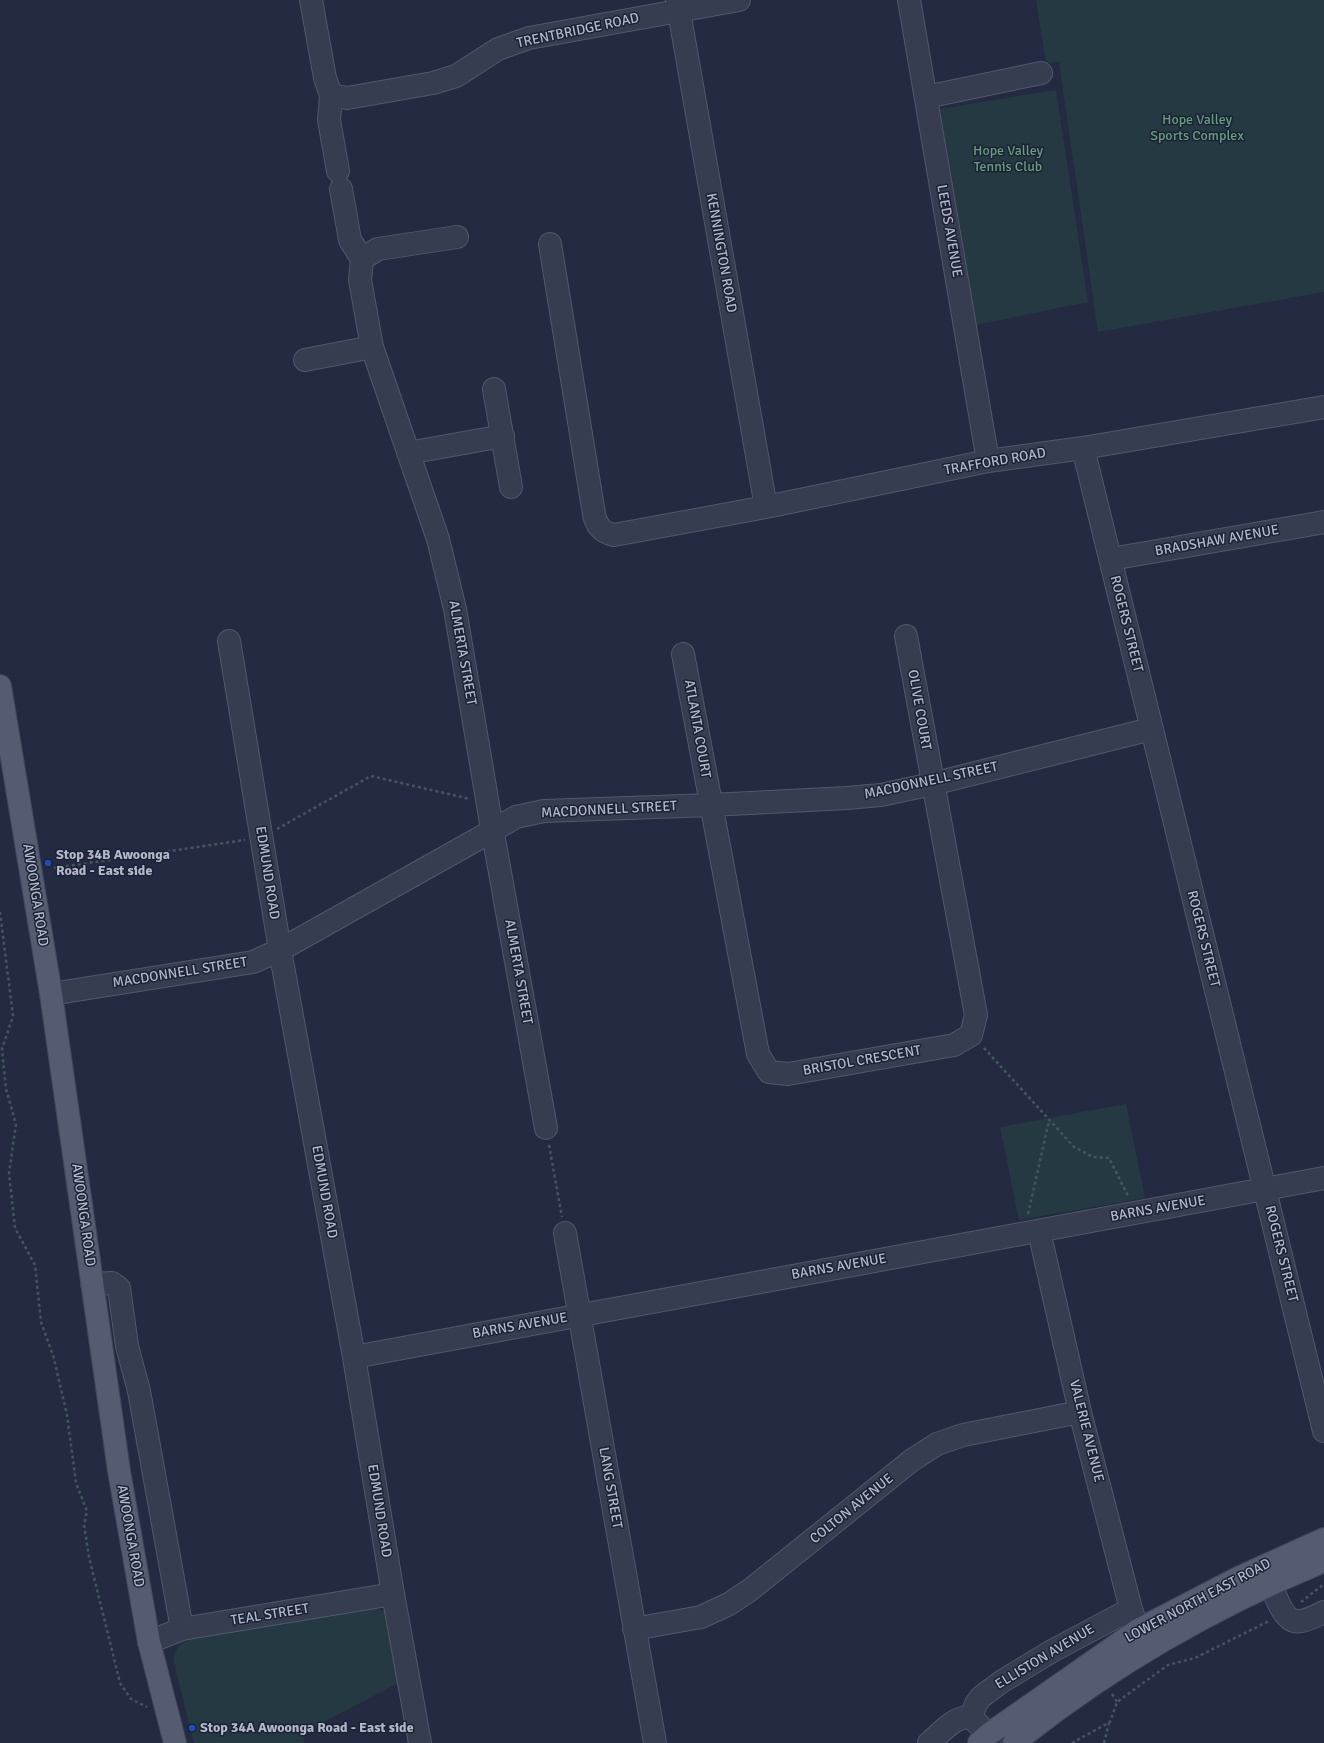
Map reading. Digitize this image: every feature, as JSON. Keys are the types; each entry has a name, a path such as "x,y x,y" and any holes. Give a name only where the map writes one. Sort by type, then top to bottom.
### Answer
{"main road":[{"name":"AWOONGA ROAD","path":"0,686 51,994 118,1471 149,1642 175,1743"},
{"name":"LOWER NORTH EAST ROAD","path":"988,1740 1138,1630 1238,1578 1324,1539"},
{"name":"LOWER NORTH EAST ROAD","path":"1014,1743 1070,1700 1151,1647 1271,1585 1324,1561"}],"street":[{"path":"311,0 325,78 331,95 329,120 350,240 362,259 378,249 457,237"},
{"name":"TRENTBRIDGE ROAD","path":"331,95 347,98 433,83 456,76 498,49 529,38 678,5 739,0"},
{"name":"LEEDS AVENUE","path":"909,0 988,461"},
{"name":"KENNINGTON ROAD","path":"678,5 766,507"},
{"path":"926,97 1041,73"},
{"name":"TRAFFORD ROAD","path":"550,244 596,524 605,532 614,535 766,507 988,461 1083,448 1324,407"},
{"name":"ALMERTA STREET","path":"362,259 360,280 372,347 438,539 455,609 492,832 546,1128"},
{"path":"305,360 372,347"},
{"path":"494,389 511,487"},
{"path":"408,453 503,436"},
{"name":"ROGERS STREET","path":"1083,448 1324,1430"},
{"name":"BRADSHAW AVENUE","path":"1111,559 1324,522"},
{"name":"OLIVE COURT","path":"906,636 932,784"},
{"name":"EDMUND ROAD","path":"229,641 280,950 354,1357 393,1594 420,1743"},
{"name":"ATLANTA COURT","path":"683,654 711,806"},
{"name":"MACDONNELL STREET","path":"51,994 253,962 280,950 492,832 516,817 544,811 711,806 881,795 932,784 1152,729"},
{"path":"932,784 976,1015 971,1034"},
{"name":"BRISTOL CRESCENT","path":"711,806 758,1054 769,1072 788,1074 954,1045 971,1034"},
{"name":"BARNS AVENUE","path":"354,1357 1266,1190 1324,1178"},
{"name":"VALERIE AVENUE","path":"1031,1232 1080,1412 1131,1609 1138,1630"},
{"name":"LANG STREET","path":"565,1233 655,1743"},
{"path":"92,1284 112,1283 119,1288 127,1346 139,1390 182,1629"},
{"name":"COLTON AVENUE","path":"634,1629 701,1617 729,1604 750,1590 912,1460 936,1444 963,1435 1080,1412"},
{"path":"1271,1585 1284,1613 1292,1620 1301,1621 1324,1612"},
{"name":"TEAL STREET","path":"149,1642 182,1629 393,1594"},
{"name":"ELLISTON AVENUE","path":"971,1717 976,1704 981,1697 1001,1682 1052,1651 1131,1609"},
{"path":"929,1743 957,1720 964,1717 971,1717 988,1740"}],"path":[{"path":"54,868 262,838 371,776 488,803"},
{"path":"0,912 13,1016 2,1049 6,1089 16,1124 9,1173 15,1228 35,1265 41,1322 53,1355 63,1400 76,1483 87,1511 84,1525 89,1557 120,1683 131,1699 168,1718"},
{"path":"971,1034 1074,1147 1094,1158 1109,1158 1136,1213"},
{"path":"1031,1232 1050,1121"},
{"path":"546,1128 565,1233"},
{"path":"1298,1604 1324,1584"},
{"path":"1104,1743 1117,1702 1168,1665 1195,1658 1270,1620"},
{"path":"1072,1743 1110,1722"}],"green space":[{"name":"Hope Valley Sports Complex","path":"1036,0 1324,0 1324,292 1098,332 1059,62 1046,63"},
{"name":"Hope Valley Tennis Club","path":"1056,90 1088,302 976,325 940,109"},
{"path":"1126,1104 1145,1198 1019,1220 1000,1127"},
{"path":"370,1608 384,1611 390,1618 400,1682 303,1733 304,1743 194,1743 173,1659 178,1646 192,1638"}],"place":[{"name":"Stop 34B Awoonga Road - East side","path":"48,863"},
{"name":"Stop 34A Awoonga Road - East side","path":"192,1728"}]}
